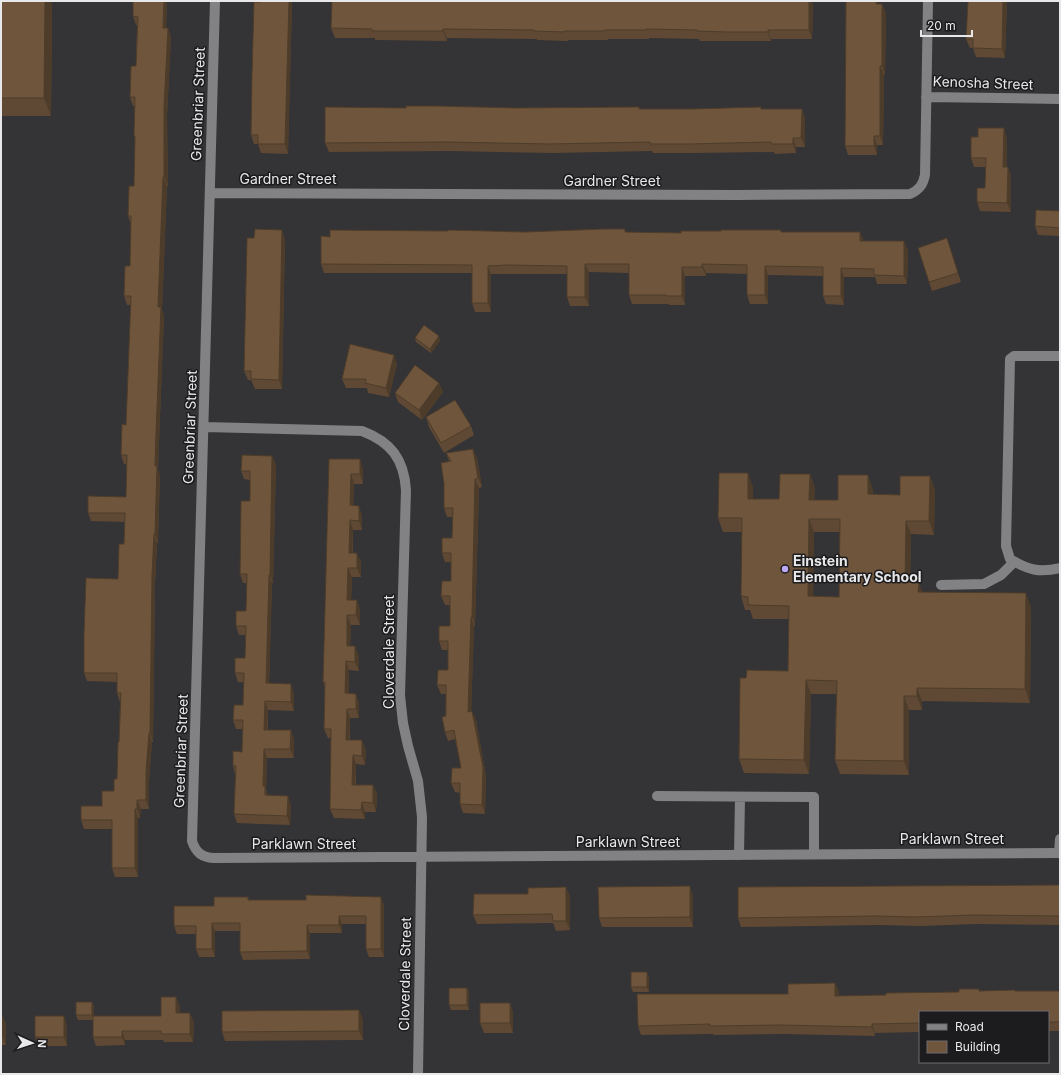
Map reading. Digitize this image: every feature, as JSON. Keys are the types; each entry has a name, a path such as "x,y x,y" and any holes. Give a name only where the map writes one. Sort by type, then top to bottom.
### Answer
{"street":[{"name":"Greenbriar Street","path":"198,853 192,842 215,1"},
{"name":"Kenosha Street","path":"928,1 926,97 1060,99"},
{"name":"Gardner Street","path":"210,193 737,195 910,194 920,188 924,182 926,97"},
{"path":"1060,356 1014,356 1010,359 1006,546 1010,559 1021,566 1036,571 1049,571 1060,568"},
{"name":"Cloverdale Street","path":"204,427 362,431 375,436 388,445 398,458 403,469 406,490 400,695 403,724 418,781 422,817 418,1074"},
{"path":"941,585 984,584 1001,575 1014,562"},
{"path":"657,796 814,797 814,854"},
{"path":"739,855 740,797"},
{"path":"1060,839 1060,852"},
{"name":"Parklawn Street","path":"198,853 204,857 214,858 422,858 1060,852"}],"building":[{"path":"1,1 45,1 44,98 1,98"},
{"path":"133,1 164,1 163,28 168,28 164,107 164,177 158,307 161,307 155,466 157,466 155,534 152,575 150,733 146,772 146,800 137,800 137,809 135,809 135,868 112,868 112,820 81,820 81,806 102,806 102,791 114,791 114,779 117,779 121,693 117,693 117,673 84,673 84,633 86,578 118,579 119,544 124,544 125,513 88,513 88,496 126,497 127,455 121,455 122,424 126,425 131,296 124,296 125,266 130,266 131,216 128,216 129,186 134,186 135,97 130,97 131,66 136,66 138,17 133,16"},
{"path":"289,1 285,144 258,144 258,135 251,135 254,2"},
{"path":"332,1 809,1 809,30 768,30 768,32 646,29 564,32 534,30 443,29 443,31 372,31 372,29 331,28"},
{"path":"846,1 876,1 876,4 882,4 880,136 874,136 874,146 845,146"},
{"path":"968,1 1003,1 1002,49 973,48 973,39 966,39"},
{"path":"406,106 517,108 639,107 639,109 761,107 761,109 802,109 801,138 793,138 793,144 771,144 771,142 690,144 650,144 650,142 549,144 447,142 325,143 325,107 406,108"},
{"path":"978,128 1004,128 1003,167 1008,167 1007,203 977,202 977,188 985,188 986,158 971,158 971,137 978,137"},
{"path":"1036,210 1060,211 1060,228 1035,226"},
{"path":"255,229 282,230 279,380 251,379 251,371 244,371 247,238 254,238"},
{"path":"625,229 625,232 681,233 681,231 721,230 860,232 860,241 904,241 904,276 874,275 874,269 841,268 841,296 823,296 823,267 765,266 765,295 747,295 747,265 702,264 702,267 682,267 682,296 629,295 629,264 585,264 585,297 567,297 567,266 488,266 488,303 472,303 472,265 321,264 321,236 330,237 330,230 448,230 525,232"},
{"path":"947,238 958,273 929,282 918,248"},
{"path":"424,325 439,336 430,349 415,338"},
{"path":"350,344 394,355 386,388 365,383 366,379 342,379"},
{"path":"415,365 439,383 419,410 395,393"},
{"path":"455,400 471,426 441,443 426,417"},
{"path":"473,449 478,478 475,479 468,712 472,711 483,767 482,805 460,804 460,783 451,783 452,768 461,768 454,730 445,732 442,717 446,716 446,685 437,685 438,670 448,670 448,641 439,641 439,626 450,626 450,596 441,596 442,581 451,581 451,553 442,553 442,538 452,538 453,508 444,508 444,484 441,463 451,461 446,453"},
{"path":"242,455 272,456 266,683 291,684 291,702 265,701 264,730 291,730 290,749 264,749 263,786 265,786 265,795 288,796 287,816 234,814 236,766 233,766 233,751 242,752 243,720 233,720 234,705 243,705 244,673 235,673 235,658 245,658 246,626 236,626 236,611 246,611 247,574 240,574 241,501 250,501 250,471 241,471"},
{"path":"329,459 360,459 360,474 351,474 350,505 359,506 359,521 350,520 349,553 357,553 357,568 348,568 347,600 357,600 356,615 347,615 347,646 355,646 355,662 346,661 345,693 356,694 356,709 347,709 346,740 362,740 362,756 353,755 352,785 373,785 373,803 362,802 361,810 330,809 331,729 324,729 325,682 323,682"},
{"path":"719,473 748,473 748,499 779,499 780,474 810,474 809,500 838,500 838,475 868,475 868,494 900,495 900,476 930,476 929,521 906,521 905,582 919,583 918,592 1026,593 1025,689 917,688 917,696 904,696 904,761 835,760 837,681 806,680 804,760 739,759 740,678 746,678 747,670 788,671 789,606 748,605 748,597 741,596 742,518 718,518","holes":["809,519 840,519 839,597 808,596"]},
{"path":"1060,885 1060,916 973,915 917,917 876,916 738,918 738,887"},
{"path":"690,886 690,917 599,918 598,887"},
{"path":"566,887 566,921 553,921 552,914 473,915 474,894 528,894 528,888"},
{"path":"306,895 381,897 381,949 366,949 366,916 339,916 339,925 307,925 307,951 240,952 240,923 212,923 212,949 196,949 196,926 174,926 174,906 214,906 214,897 248,897 248,900 306,900"},
{"path":"631,972 647,972 647,987 631,987"},
{"path":"835,983 835,996 886,995 886,993 959,992 959,989 979,989 979,991 1060,991 1060,1022 1049,1022 1049,1011 919,1011 919,1023 872,1024 872,1027 781,1025 710,1026 710,1024 638,1026 637,994 788,994 788,984"},
{"path":"449,988 467,988 467,1005 449,1005"},
{"path":"161,997 176,997 176,1013 190,1013 190,1034 161,1034 161,1031 122,1031 122,1037 93,1037 93,1016 161,1016"},
{"path":"76,1002 92,1002 92,1015 76,1015"},
{"path":"480,1003 510,1003 510,1023 480,1023"},
{"path":"359,1010 359,1031 222,1032 222,1011"},
{"path":"2,1015 2,1036 1,1036"},
{"path":"35,1016 64,1016 64,1037 35,1037"}],"place":[{"name":"Einstein Elementary School","path":"785,569"}]}
